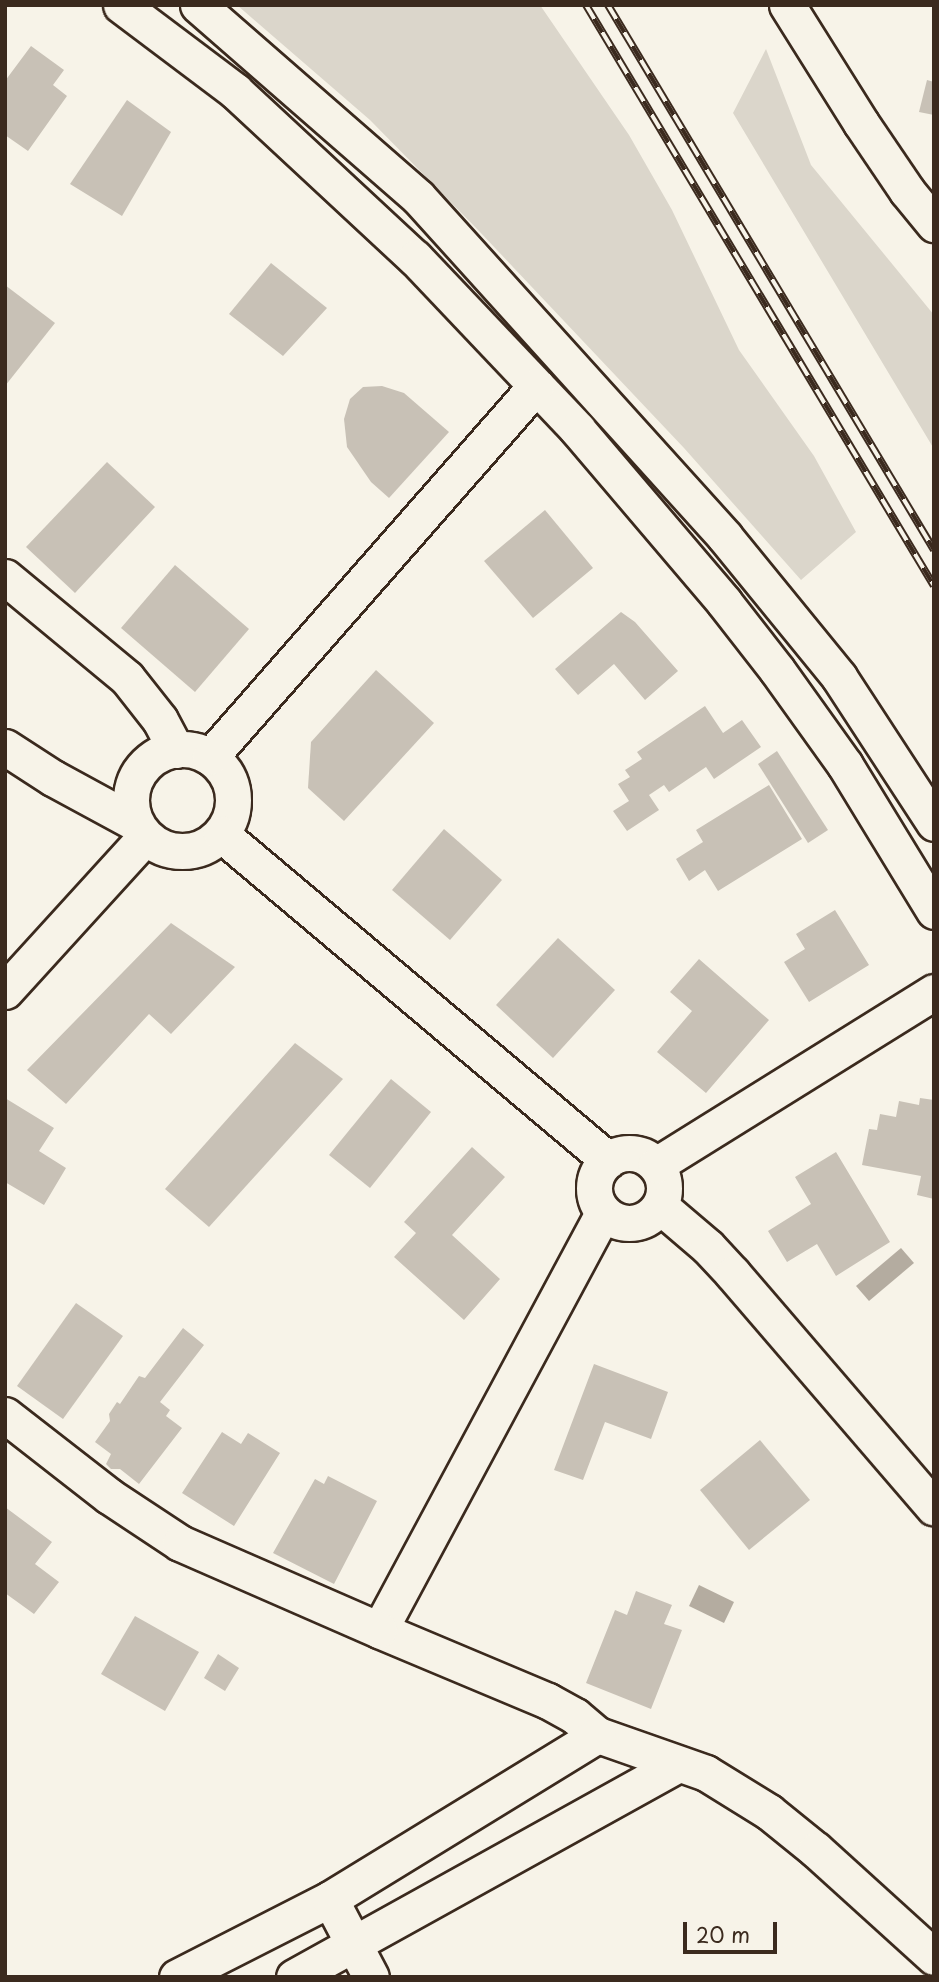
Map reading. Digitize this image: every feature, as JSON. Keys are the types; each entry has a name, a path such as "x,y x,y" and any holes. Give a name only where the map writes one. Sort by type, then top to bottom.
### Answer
{"street":[{"path":"121,5 235,91 415,258 577,429 724,602 777,670 845,765 934,911"},
{"path":"198,5 418,197 725,537 839,677 934,823"},
{"path":"787,5 884,157 934,224"},
{"path":"210,758 536,386"},
{"path":"5,577 127,678 160,720 176,750"},
{"path":"5,747 141,830 159,847 175,851 208,845 221,834 230,819 233,802 231,785 223,769 210,758 194,751 176,750 147,762 131,791 131,807 141,830"},
{"path":"5,991 141,830"},
{"path":"221,834 608,1160"},
{"path":"656,1165 934,992"},
{"path":"633,1153 656,1165 664,1185 660,1206 644,1221 622,1224 603,1213 596,1203 594,1180 608,1160 633,1153"},
{"path":"660,1206 701,1240 733,1274 934,1508"},
{"path":"379,1630 603,1213"},
{"path":"5,1415 109,1496 180,1543 548,1701 575,1716 598,1735 706,1773 769,1812 816,1850 934,1957"},
{"path":"177,1977 330,1899 598,1735"},
{"path":"294,1977 677,1765"},
{"path":"330,1899 371,1977"}],"shaded area":[{"path":"237,5 540,5 629,135 672,210 739,350 814,456 856,532 801,580 684,448 479,231 370,120"},
{"path":"766,49 811,165 934,315 934,449 733,113"},
{"path":"901,1248 914,1263 869,1301 856,1286"},
{"path":"699,1585 734,1602 724,1623 689,1606"}],"building":[{"path":"31,46 64,70 53,85 67,96 28,151 5,135 5,81"},
{"path":"927,80 934,82 934,115 919,112"},
{"path":"127,100 171,132 122,216 70,184"},
{"path":"271,263 327,308 283,356 229,314"},
{"path":"5,285 55,323 5,386"},
{"path":"382,386 404,393 449,432 389,498 371,482 347,447 344,419 350,399 363,387"},
{"path":"107,462 155,507 75,593 26,547"},
{"path":"545,510 593,568 533,618 484,561"},
{"path":"175,565 249,629 195,692 121,628"},
{"path":"621,612 635,622 678,671 645,700 614,664 578,695 555,669"},
{"path":"376,670 434,723 344,821 308,788 311,742"},
{"path":"705,706 723,733 742,720 761,747 714,779 706,767 669,792 664,785 649,795 659,810 627,831 613,811 629,801 618,784 630,777 625,770 642,759 637,752"},
{"path":"777,751 828,830 808,843 758,764"},
{"path":"769,785 802,839 718,891 705,870 689,881 676,859 703,842 696,830"},
{"path":"444,829 502,880 450,940 392,890"},
{"path":"835,910 869,965 809,1002 784,962 805,949 796,934"},
{"path":"171,923 235,967 171,1034 149,1014 66,1104 27,1070"},
{"path":"558,938 615,990 553,1058 496,1005"},
{"path":"699,959 769,1020 706,1093 657,1052 692,1011 670,992"},
{"path":"295,1043 343,1079 209,1227 165,1189"},
{"path":"391,1079 431,1112 370,1188 329,1155"},
{"path":"5,1098 54,1128 39,1151 66,1168 44,1205 5,1182"},
{"path":"920,1098 934,1100 934,1199 917,1195 921,1176 862,1165 869,1129 877,1130 880,1114 896,1117 899,1101 919,1105"},
{"path":"472,1147 505,1177 452,1235 500,1279 464,1320 394,1257 416,1233 404,1222"},
{"path":"836,1152 890,1242 836,1276 817,1244 787,1262 768,1231 811,1204 795,1177"},
{"path":"76,1303 123,1336 63,1419 17,1386"},
{"path":"183,1328 204,1345 160,1402 170,1410 166,1416 182,1428 139,1484 120,1469 111,1469 106,1464 111,1454 95,1442 110,1421 109,1414 117,1402 120,1404 139,1376 145,1378"},
{"path":"594,1364 668,1392 651,1439 605,1422 583,1480 554,1470"},
{"path":"222,1432 241,1444 248,1433 280,1453 234,1526 182,1493"},
{"path":"760,1440 810,1500 749,1550 700,1490"},
{"path":"328,1476 377,1501 334,1584 273,1553 315,1479 324,1484"},
{"path":"5,1507 52,1542 35,1564 59,1582 34,1614 5,1593"},
{"path":"636,1591 672,1605 664,1624 682,1630 651,1709 586,1683 615,1610 627,1615"},
{"path":"135,1616 199,1652 165,1711 101,1674"},
{"path":"218,1654 239,1668 225,1691 204,1678"}],"railway":[{"path":"586,5 934,586"},
{"path":"608,5 934,550"}]}
